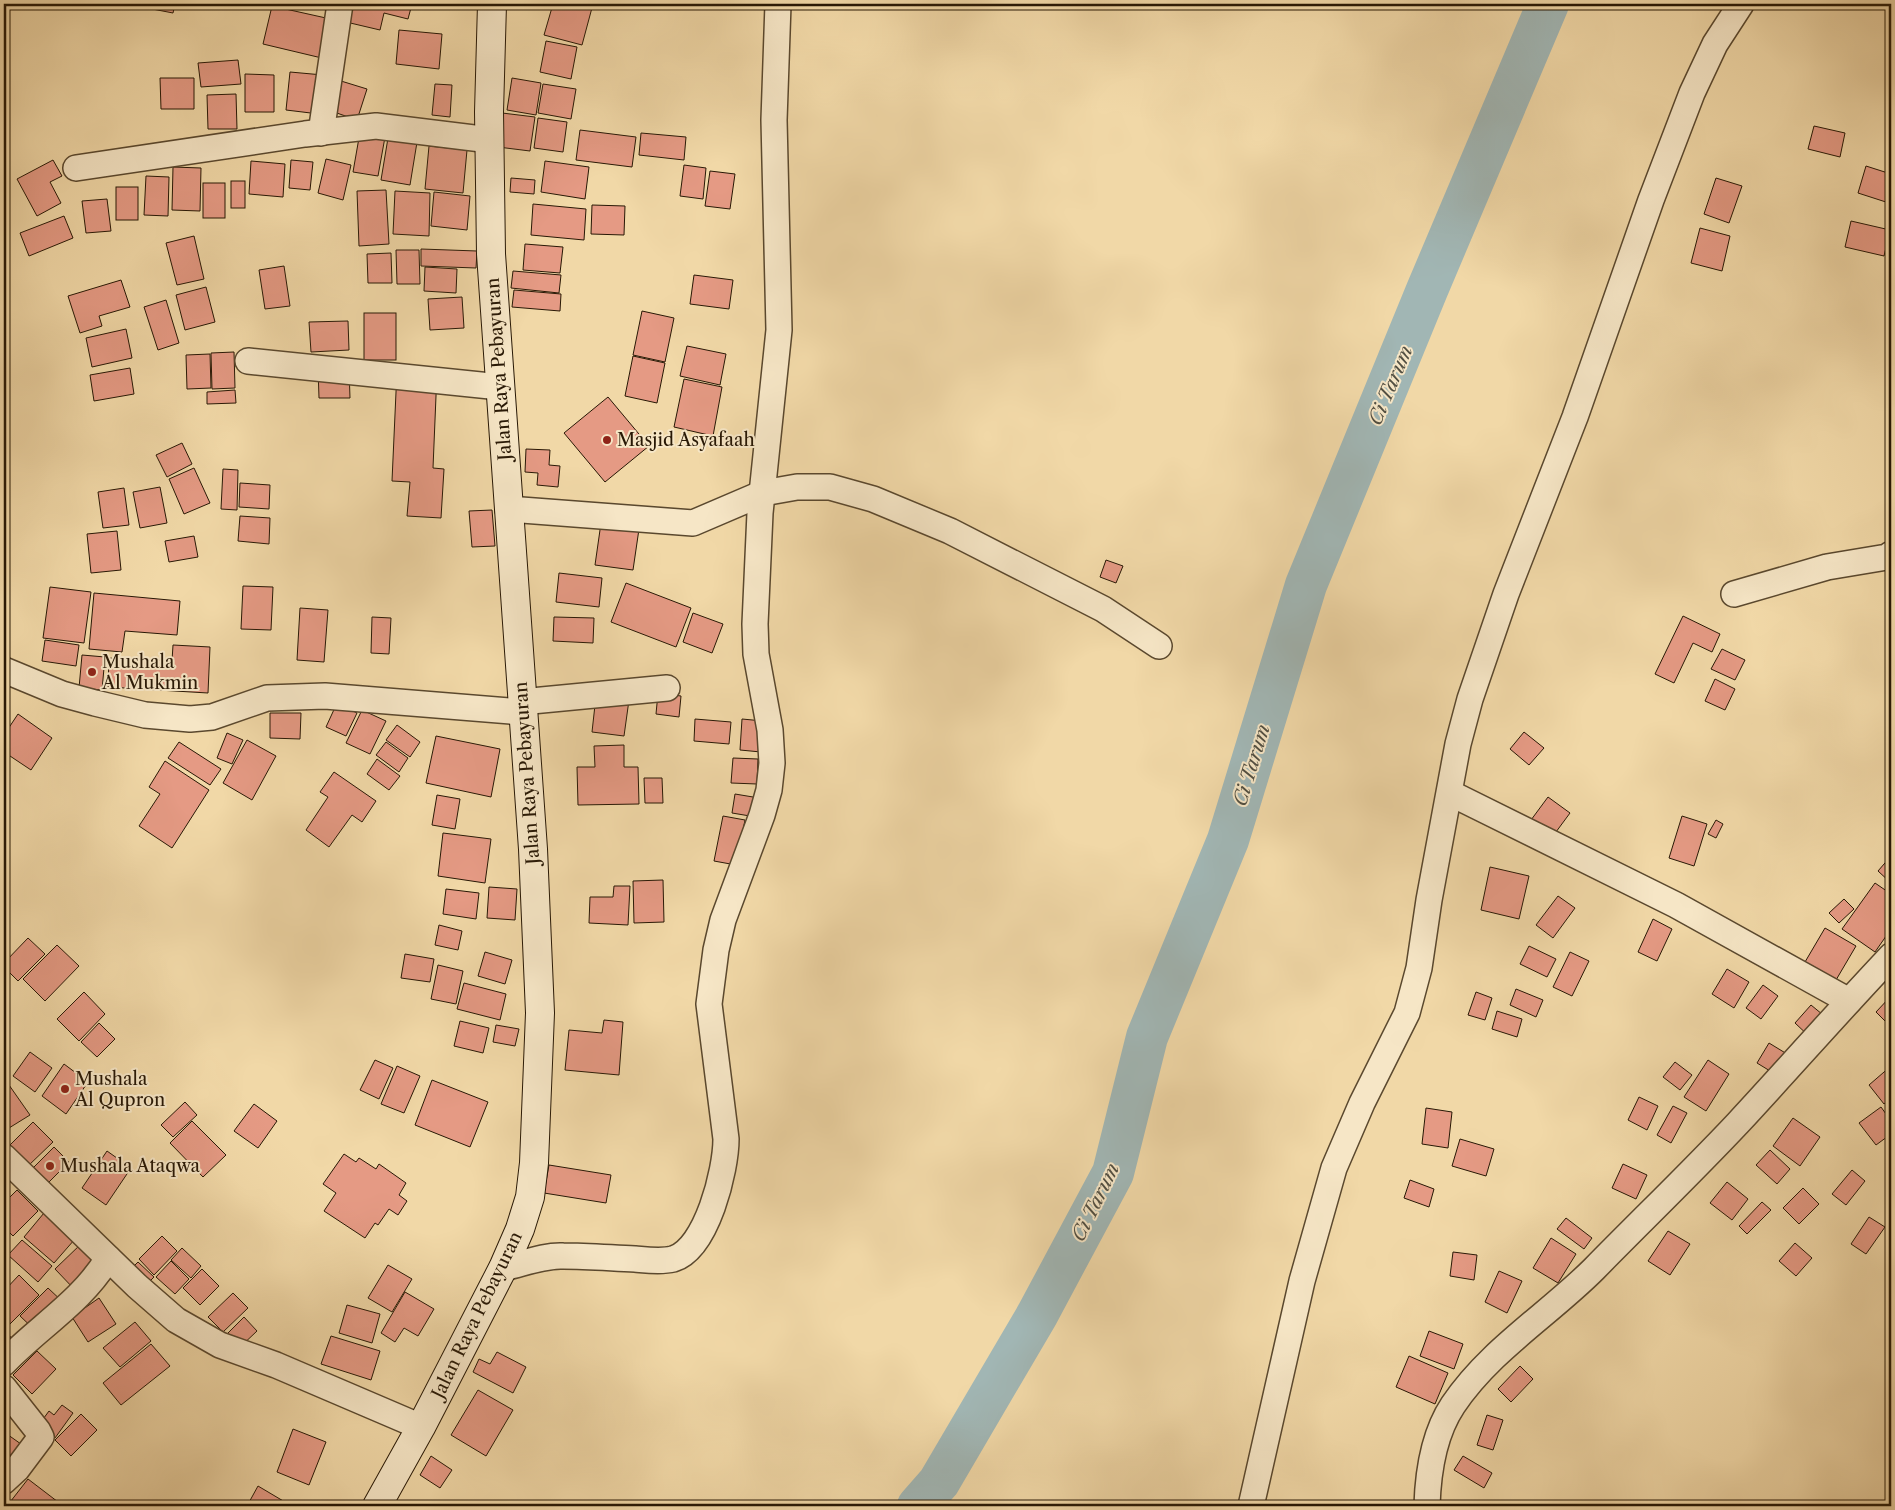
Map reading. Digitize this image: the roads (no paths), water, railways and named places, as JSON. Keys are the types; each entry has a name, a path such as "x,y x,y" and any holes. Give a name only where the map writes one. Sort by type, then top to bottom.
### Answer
{"main road":[{"name":"Jalan Raya Pebayuran","path":"377,1506 421,1427 503,1268 520,1229 530,1197 534,1163 540,1013 533,849 508,509 492,254 490,140 492,4"}],"street":[{"path":"321,133 340,4"},
{"path":"503,1268 561,1255 654,1260 674,1259 685,1252 703,1228 715,1199 726,1159 726,1139 709,1004 716,950 734,886 762,815 769,790 772,764 770,730 756,654 761,503 779,330 774,120 778,4"},
{"path":"1251,1506 1302,1281 1334,1168 1362,1103 1407,1013 1419,968 1429,900 1458,744 1470,699 1506,594 1575,417 1651,200 1704,63 1741,4"},
{"path":"76,168 376,126 490,140"},
{"path":"248,361 500,387"},
{"path":"508,509 692,523 761,503 797,487 830,487 873,499 950,531 1042,576 1103,610 1159,646"},
{"path":"1734,594 1827,566 1887,557 1891,554"},
{"path":"4,670 62,694 95,703 145,715 190,719 212,717 267,698 308,696 522,707 667,688"},
{"path":"1450,793 1676,905 1849,1001"},
{"path":"1427,1506 1428,1474 1439,1436 1452,1408 1472,1378 1584,1279 1617,1246 1737,1123 1891,956"},
{"path":"4,1156 157,1305 199,1334 421,1427"},
{"path":"4,1363 64,1310 103,1267 108,1258"},
{"path":"4,1388 38,1430 41,1437 17,1469 4,1481"}],"waterway":[{"name":"Ci Tarum","path":"918,1506 939,1482 1037,1315 1113,1173 1147,1037 1228,840 1306,585 1427,290 1548,4"}],"place":[{"name":"Masjid Asyafaah","path":"607,440"},
{"name":"Mushala Al Mukmin","path":"92,672"},
{"name":"Mushala Al Qupron","path":"65,1089"},
{"name":"Mushala Ataqwa","path":"50,1166"}]}
